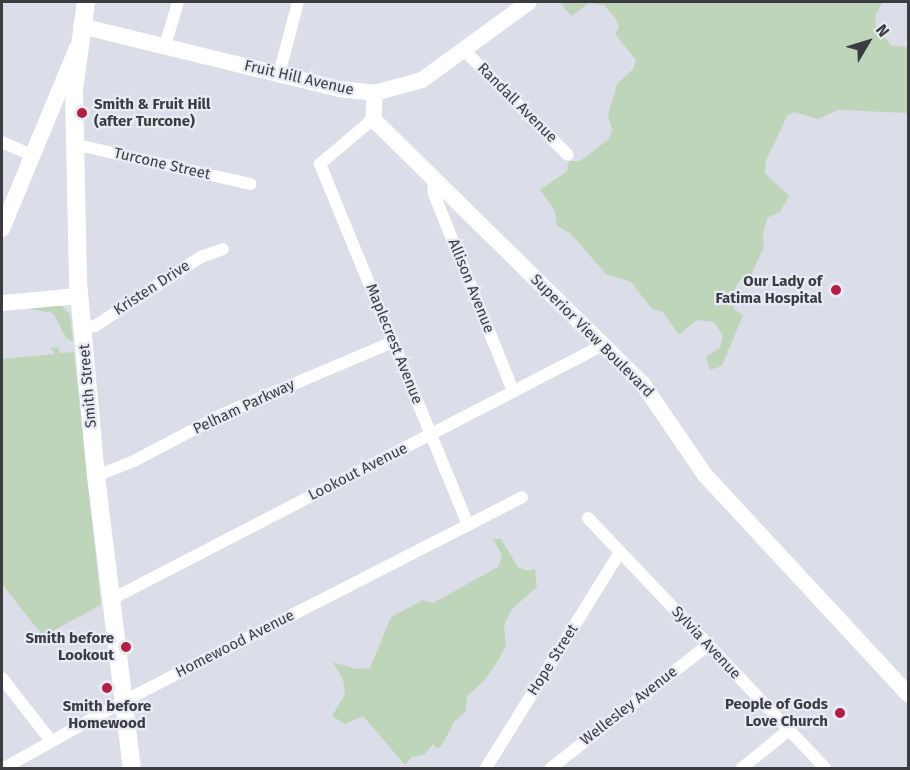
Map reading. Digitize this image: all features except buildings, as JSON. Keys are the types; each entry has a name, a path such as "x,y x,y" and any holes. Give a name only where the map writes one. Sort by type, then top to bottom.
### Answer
{"main road":[{"name":"Smith Street","path":"86,2 77,48 73,144 79,296 96,476 132,768"}],"street":[{"path":"165,46 178,2"},
{"path":"279,74 298,2"},
{"name":"Fruit Hill Avenue","path":"81,26 349,92 375,93 422,80 465,51 529,2"},
{"path":"2,229 77,48"},
{"name":"Randall Avenue","path":"465,51 568,154"},
{"path":"373,120 375,93"},
{"name":"Maplecrest Avenue","path":"373,120 320,164 468,524"},
{"name":"Superior View Boulevard","path":"373,120 651,392 678,442 705,475 909,693"},
{"path":"2,142 31,155"},
{"name":"Turcone Street","path":"73,144 251,184"},
{"name":"Allison Avenue","path":"433,180 434,194 513,391"},
{"name":"Kristen Drive","path":"82,328 95,326 201,256 223,249"},
{"path":"5,299 79,296"},
{"name":"Pelham Parkway","path":"96,476 134,461 223,414 393,342"},
{"name":"Lookout Avenue","path":"112,599 603,345"},
{"name":"Homewood Avenue","path":"4,768 124,701 522,497"},
{"name":"Sylvia Avenue","path":"588,518 825,768"},
{"name":"Hope Street","path":"486,768 620,552"},
{"name":"Wellesley Avenue","path":"551,768 708,645"},
{"path":"2,678 51,741"},
{"path":"742,768 789,730"}],"green space":[{"path":"559,2 883,2 875,16 876,27 892,46 908,47 908,113 838,110 818,119 794,112 787,116 765,163 765,173 789,196 780,212 767,218 763,235 764,247 751,275 739,281 734,291 734,309 743,315 722,366 710,370 706,357 720,348 723,336 714,322 697,320 679,335 663,312 652,309 631,282 606,274 570,233 557,226 555,211 540,190 567,171 569,161 580,161 609,139 612,130 608,115 617,84 633,69 636,60 615,34 619,27 616,19 604,5 589,3 572,16"},
{"path":"61,305 70,315 73,342 66,338 53,313 24,308"},
{"path":"50,347 59,348 59,353 74,352 101,605 43,636 2,584 2,359 55,354"},
{"path":"493,539 501,539 518,567 528,571 535,569 537,587 512,609 504,625 506,645 498,661 484,681 467,696 466,711 454,722 442,745 437,749 433,744 425,754 412,757 405,765 363,716 345,724 332,716 345,694 343,680 333,662 356,669 370,668 391,617 423,600 433,603 498,567 502,555"}],"place":[{"name":"Smith & Fruit Hill (after Turcone)","path":"82,113"},
{"name":"Our Lady of Fatima Hospital","path":"836,290"},
{"name":"Smith before Lookout","path":"126,647"},
{"name":"Smith before Homewood","path":"107,688"},
{"name":"People of Gods Love Church","path":"840,713"}]}
